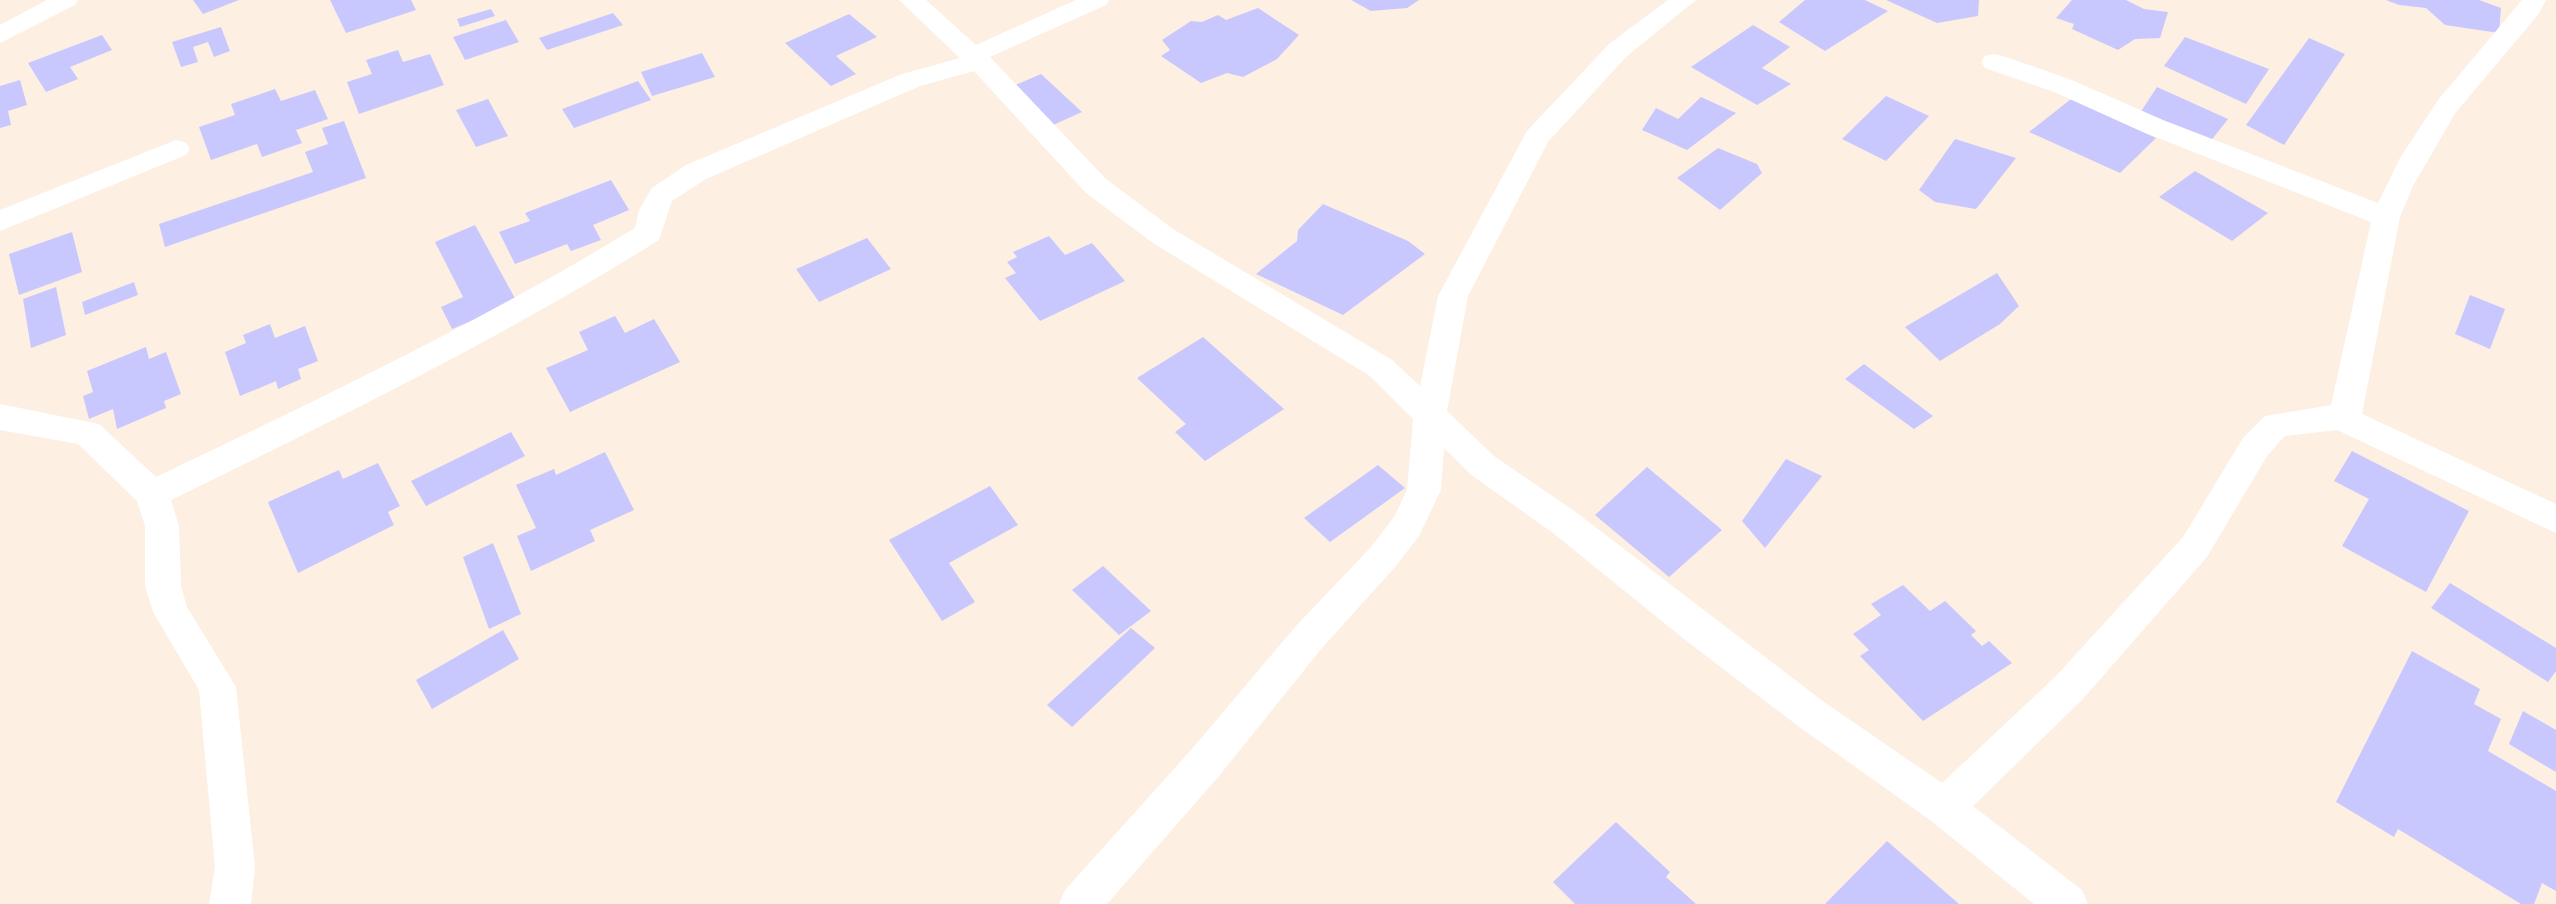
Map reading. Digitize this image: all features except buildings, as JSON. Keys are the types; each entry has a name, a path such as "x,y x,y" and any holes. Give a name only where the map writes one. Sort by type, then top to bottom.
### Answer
{"street":[{"path":"0,35 66,0"},
{"path":"911,0 977,58 1096,186 1163,236 1381,368 1482,465 1565,523 1697,628 1811,714 1944,807 2067,904"},
{"path":"152,494 488,328 620,252 649,233 653,208 667,187 696,172 911,80 977,58 1097,0"},
{"path":"1080,904 1205,763 1309,637 1383,557 1407,526 1424,490 1430,415 1453,296 1538,137 1618,50 1684,0"},
{"path":"2534,0 2529,10 2477,65 2434,123 2404,172 2386,217 2345,416 2349,422 2556,519"},
{"path":"1994,62 2063,86 2153,126 2386,217"},
{"path":"0,221 176,149"},
{"path":"1944,807 2069,688 2195,547 2255,447 2276,424 2345,416"},
{"path":"0,417 87,433 152,494 162,526 163,586 171,612 217,687 235,867 230,904"}]}
